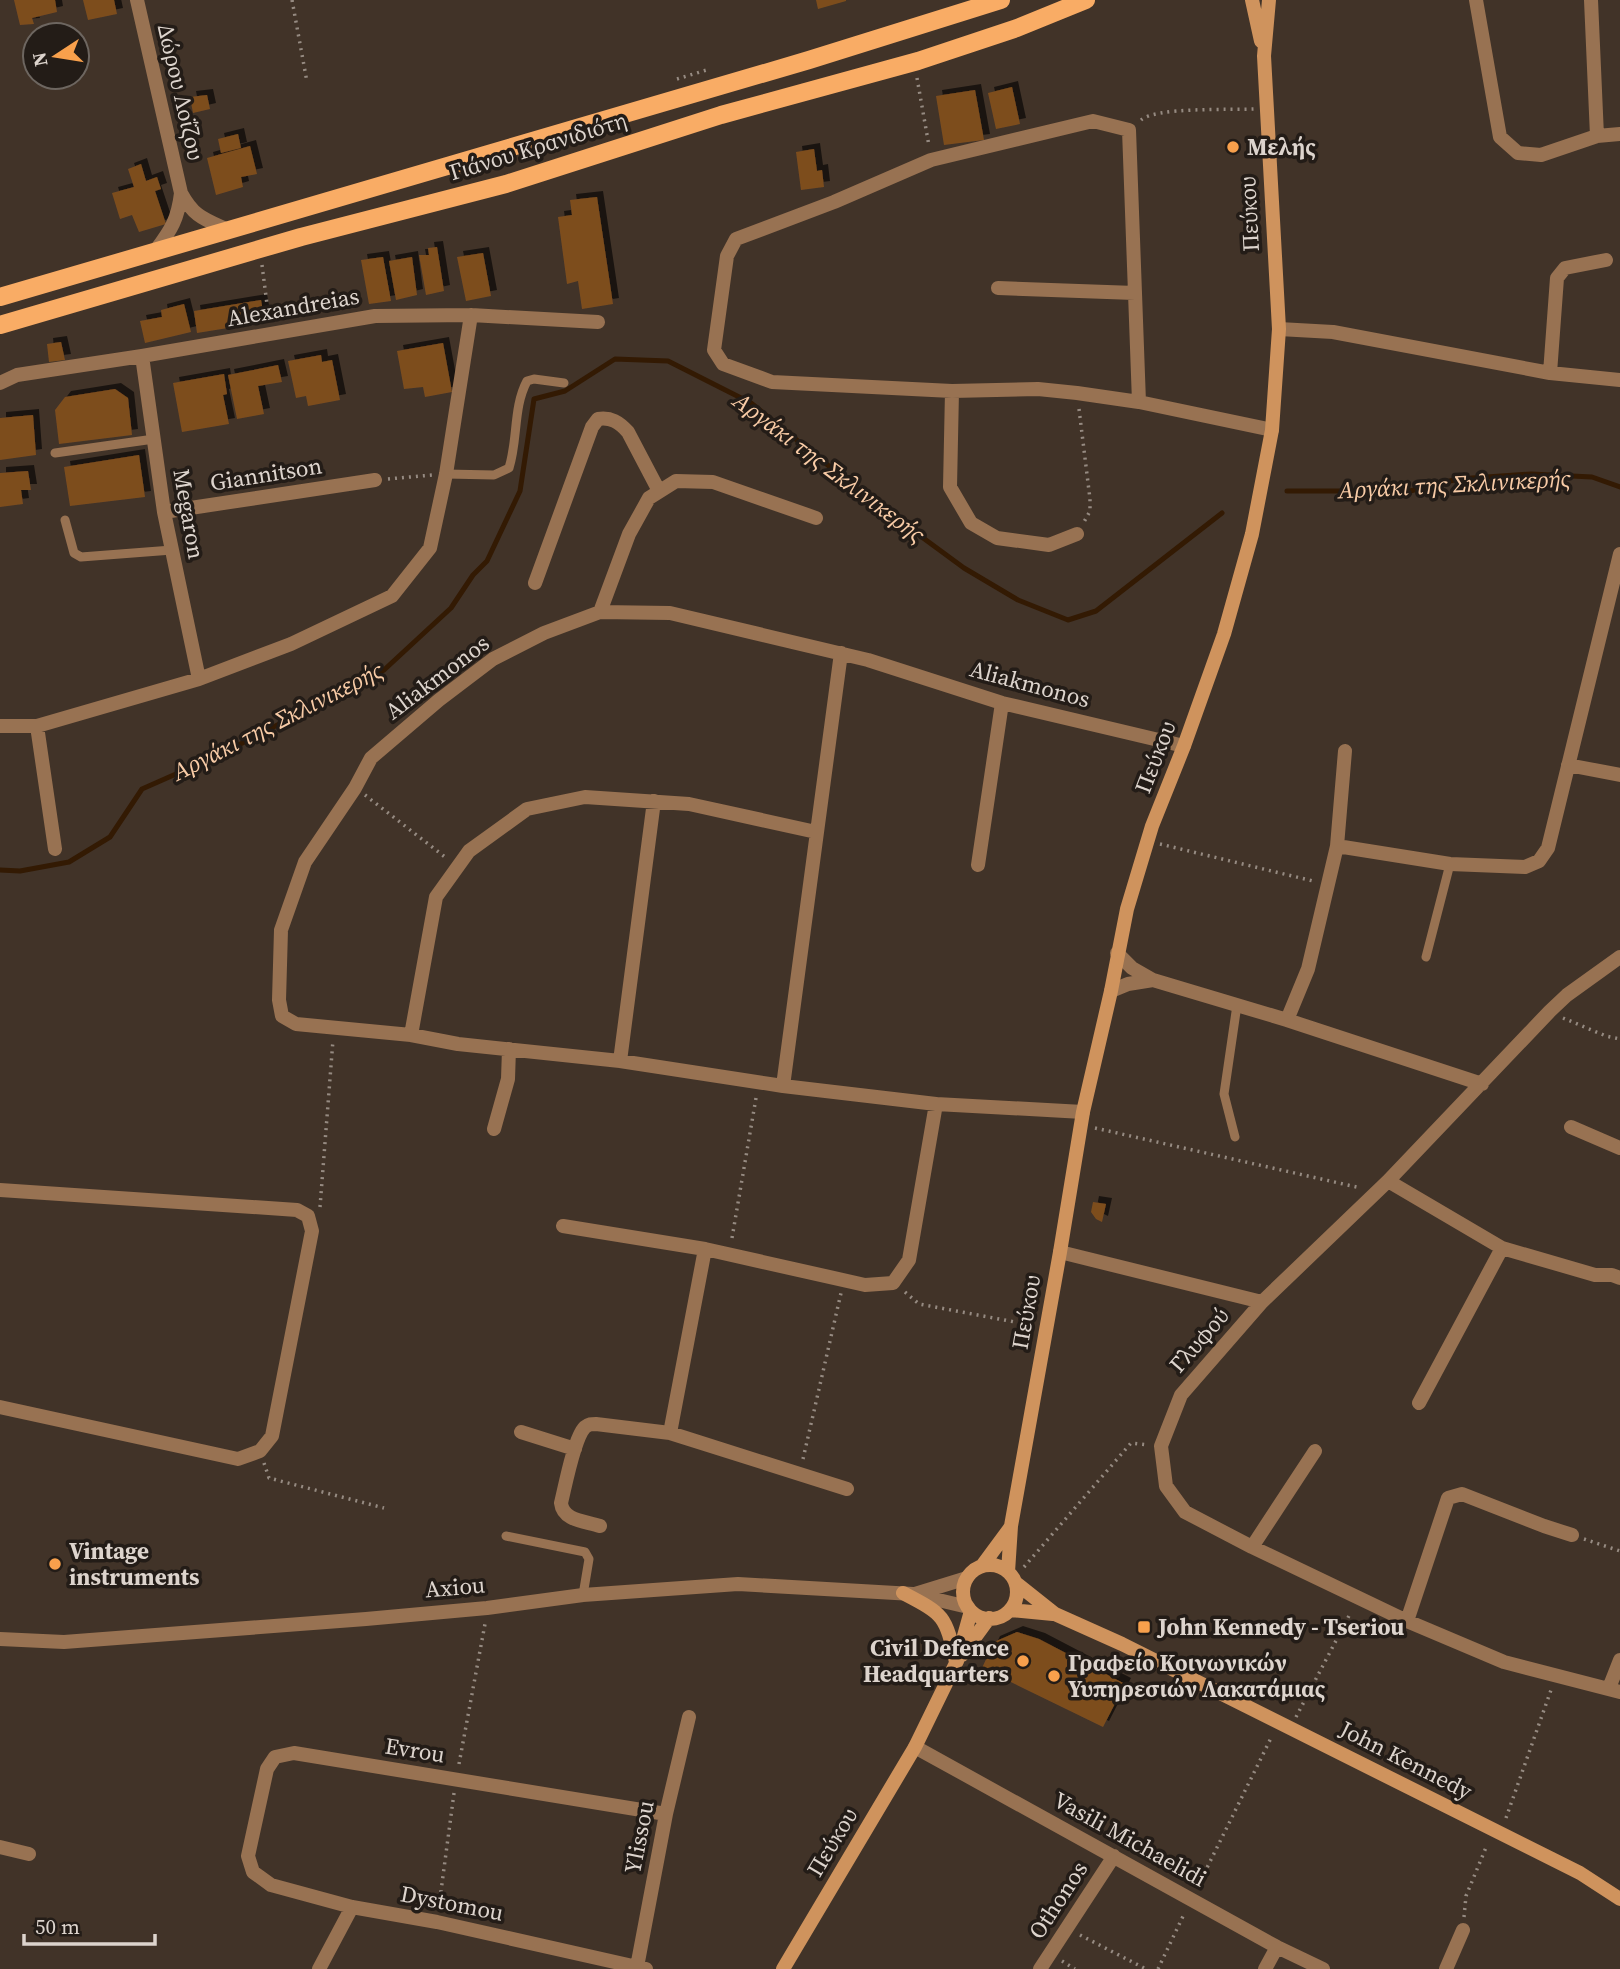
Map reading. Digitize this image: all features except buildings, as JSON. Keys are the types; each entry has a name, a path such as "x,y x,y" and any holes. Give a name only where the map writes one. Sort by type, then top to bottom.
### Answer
{"main road":[{"name":"Γιάνου Κρανιδιότη","path":"0,297 809,60 1001,0"},
{"name":"Γιάνου Κρανιδιότη","path":"0,325 260,249 506,184 721,116 915,62 1017,28 1086,0"},
{"path":"1252,0 1264,56"},
{"name":"Πεύκου","path":"1012,1578 1011,1526 1082,1119 1117,953 1147,841 1184,746 1231,609 1252,534 1272,430 1279,329 1264,56 1269,0"},
{"name":"Πεύκου","path":"982,1566 1011,1526"},
{"path":"1012,1578 1016,1597 1010,1610 1003,1615 989,1618 970,1609 963,1591 967,1578 982,1566 996,1565 1012,1578 1055,1614"},
{"path":"908,1594 937,1611 949,1631 956,1662"},
{"name":"Πεύκου","path":"783,1969 915,1747 956,1662 970,1609"},
{"path":"1010,1610 1055,1614"},
{"name":"John Kennedy","path":"1055,1614 1122,1644 1497,1831 1580,1873 1620,1899"},
{"name":"Πεύκου","path":"956,1662 989,1618"}],"street":[{"name":"Δώρου Λοΐζου","path":"137,0 181,193 190,210 228,230"},
{"path":"1476,0 1500,138 1518,153 1541,155 1597,136 1620,134"},
{"path":"1591,0 1597,136"},
{"path":"1139,402 1129,130 1093,121 931,160 834,202 736,239 727,256 714,349 723,364 772,382 952,391 1038,389 1139,402 1272,430"},
{"name":"Δώρου Λοΐζου","path":"156,250 173,228 181,193"},
{"path":"1550,373 1557,278 1564,268 1606,260"},
{"path":"998,288 1135,293"},
{"name":"Alexandreias","path":"0,383 17,375 375,316 471,316 598,322"},
{"path":"0,726 37,726 199,679 291,644 392,596 430,548 446,474 471,316"},
{"path":"1279,329 1333,332 1550,373 1620,380"},
{"name":"Megaron","path":"142,356 164,512 199,679"},
{"path":"952,391 950,487 971,523 997,538 1049,545 1077,534"},
{"path":"535,583 592,427 598,419 608,418 622,425 628,432 659,491"},
{"name":"Giannitson","path":"164,512 375,480"},
{"path":"600,611 629,534 649,498 676,481 713,482 816,518"},
{"path":"1337,846 1450,864 1525,867 1539,861 1548,848 1620,554"},
{"name":"Aliakmonos","path":"1082,1119 783,1086 620,1061 458,1044 411,1035 296,1024 282,1016 279,1000 281,930 305,862 355,788 371,758 439,700 493,659 544,632 600,611 670,613 841,653 1002,703 1184,746"},
{"path":"783,1086 841,653"},
{"path":"978,865 1002,703"},
{"path":"37,726 55,849"},
{"path":"1287,1020 1308,970 1337,846 1345,751"},
{"path":"1568,765 1620,775"},
{"path":"411,1035 436,897 469,851 527,809 585,797 654,801 689,804 816,832"},
{"path":"620,1061 654,801"},
{"path":"1117,953 1132,968 1153,980 1287,1020 1482,1084"},
{"name":"Γλυφού","path":"1615,1690 1504,1662 1359,1598 1185,1512 1166,1486 1161,1446 1181,1395 1262,1302 1388,1181 1550,1011 1567,995 1620,957"},
{"path":"1111,991 1128,984 1153,980"},
{"path":"494,1129 508,1079 509,1049"},
{"path":"563,1226 705,1249 865,1285 893,1283 909,1260 936,1104"},
{"path":"1571,1127 1620,1147"},
{"path":"1388,1181 1502,1248 1595,1275 1617,1274"},
{"path":"0,1191 297,1210 308,1216 312,1231 272,1436 260,1451 238,1459 0,1407"},
{"path":"1419,1403 1502,1248"},
{"path":"670,1433 705,1249"},
{"path":"1060,1252 1262,1302"},
{"path":"600,1526 566,1516 561,1503 575,1449 583,1429 588,1424 670,1433 847,1489"},
{"path":"521,1432 575,1449"},
{"path":"1252,1547 1315,1451"},
{"path":"1407,1620 1448,1498 1462,1494 1572,1535"},
{"name":"Axiou","path":"908,1594 967,1578"},
{"name":"Axiou","path":"0,1639 64,1642 487,1608 583,1595 738,1584 908,1594 970,1609"},
{"path":"1615,1690 1620,1660"},
{"name":"Ylissou","path":"641,1968 666,1814 689,1717"},
{"name":"Vasili Michaelidi","path":"915,1747 1277,1947 1323,1969"},
{"name":"Evrou","path":"253,1872 248,1856 267,1769 275,1757 294,1753 666,1814"},
{"path":"0,1847 29,1854"},
{"name":"Othonos","path":"1040,1969 1114,1856"},
{"name":"Dystomou","path":"253,1872 271,1885 352,1906 437,1922 641,1968"},
{"path":"319,1969 352,1906"},
{"path":"1446,1969 1463,1930"},
{"path":"1265,1969 1277,1947"}],"lane":[{"path":"446,474 494,475 509,468 522,391 527,381 534,379 564,383"},
{"path":"55,453 153,439"},
{"path":"65,520 74,553 81,557 172,550"},
{"path":"1426,957 1450,864"},
{"path":"1236,1137 1224,1094 1237,1005"},
{"path":"506,1536 585,1552 589,1559 583,1595"}],"path":[{"path":"292,0 307,82"},
{"path":"915,62 931,160"},
{"path":"1129,130 1145,116 1170,111 1266,109"},
{"path":"260,249 271,335"},
{"path":"1077,393 1090,499 1090,511 1077,534"},
{"path":"375,480 446,474"},
{"path":"355,788 458,867"},
{"path":"1147,841 1328,884"},
{"path":"1550,1011 1570,1023 1620,1039"},
{"path":"308,1216 318,1211 321,1204 334,1028"},
{"path":"729,1254 758,1082"},
{"path":"1082,1119 1376,1192"},
{"path":"800,1475 844,1281"},
{"path":"893,1283 919,1304 1047,1327"},
{"path":"1012,1578 1131,1443 1161,1446"},
{"path":"260,1451 269,1478 384,1508"},
{"path":"1572,1535 1620,1551"},
{"path":"1158,1969 1192,1899 1285,1725 1359,1598"},
{"path":"1463,1930 1466,1896 1497,1831 1556,1675"},
{"path":"1067,1928 1146,1969"}],"waterway":[{"name":"Αργάκι της Σκλινικερής","path":"0,870 20,871 69,862 110,837 142,789 219,755 384,670 451,608 473,575 487,561 520,491 534,399 565,391 615,359 668,361 751,403 866,496 964,568 1018,600 1068,620 1096,611 1222,513"},
{"name":"Αργάκι της Σκλινικερής","path":"1287,491 1410,491 1458,479 1531,474 1592,477 1620,487"}],"place":[{"name":"Μελής","path":"1233,147"},
{"name":"Vintage instruments","path":"55,1564"},
{"name":"John Kennedy - Tseriou","path":"1144,1627"},
{"name":"Civil Defence Headquarters","path":"1023,1661"},
{"name":"Γραφείο Κοινωνικών Υυπηρεσιών Λακατάμιας","path":"1054,1676"}]}
